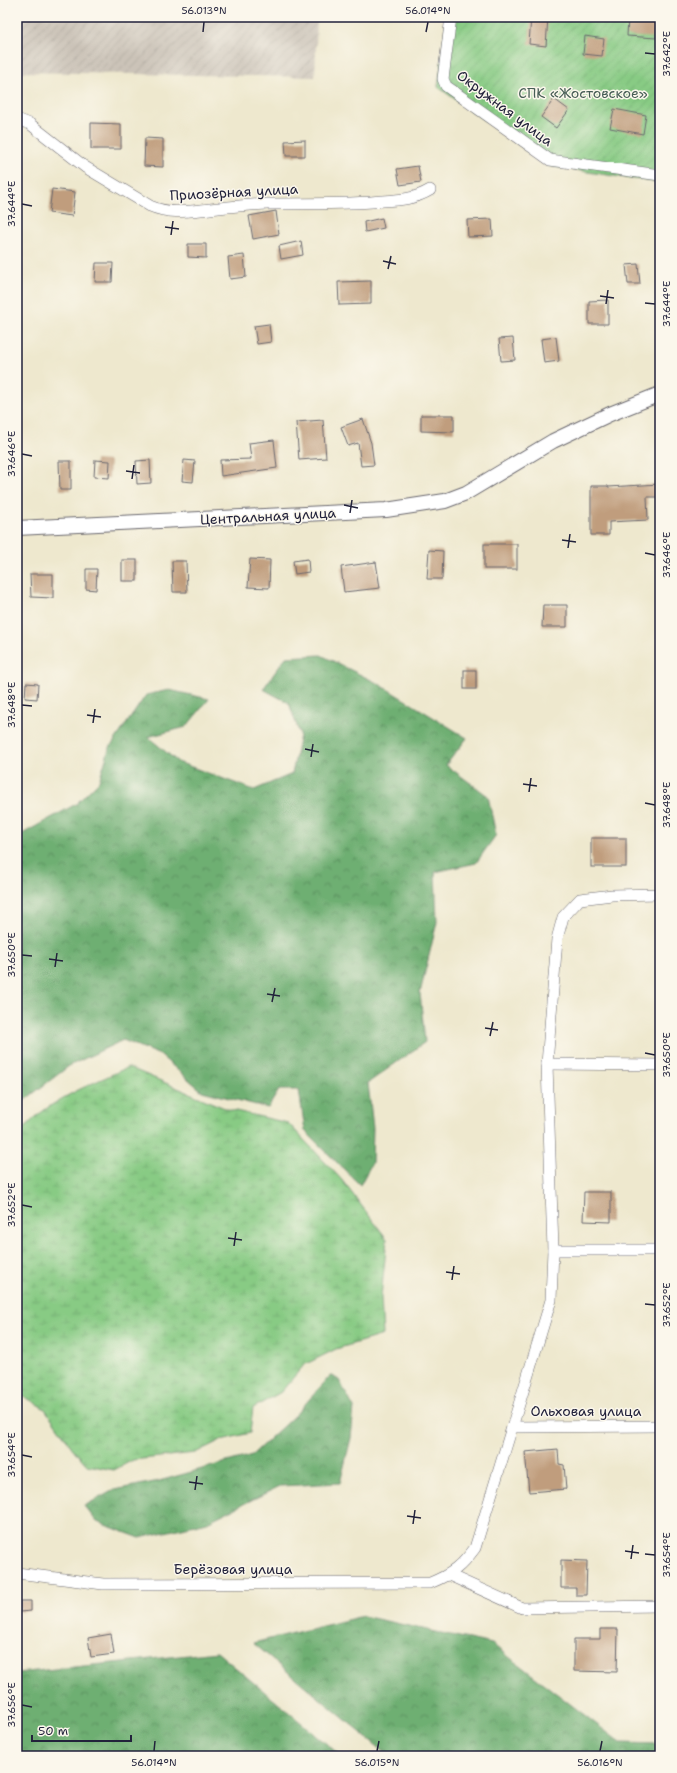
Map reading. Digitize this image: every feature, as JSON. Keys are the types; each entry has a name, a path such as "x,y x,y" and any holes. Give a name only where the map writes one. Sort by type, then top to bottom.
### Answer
{"street":[{"name":"Окружная улица","path":"450,17 443,79 446,86 550,160 660,175"},
{"name":"Приозёрная улица","path":"17,119 30,124 85,167 150,206 164,211 182,212 266,204 350,204 376,202 421,196 430,190"},
{"name":"Центральная улица","path":"17,528 386,510 445,501 466,493 553,441 610,414 660,394"},
{"name":"Берёзовая улица","path":"17,1572 103,1584 430,1583 449,1575 463,1564 475,1548 551,1300 553,1250 547,1064 557,939 563,917 580,899 612,895 660,894"},
{"path":"547,1064 660,1064"},
{"path":"553,1250 660,1250"},
{"name":"Ольховая улица","path":"513,1427 660,1426"},
{"path":"449,1575 522,1608 660,1606"}],"shaded area":[{"path":"17,17 317,17 315,77 17,72"}],"green space":[{"name":"СПК «Жостовское»","path":"447,17 660,17 660,183 549,166 438,87"},
{"path":"321,655 379,684 467,738 446,765 488,796 496,835 476,863 435,872 437,922 420,993 425,1042 368,1083 373,1128 372,1163 360,1185 305,1131 299,1090 279,1090 268,1108 202,1091 160,1055 123,1040 69,1066 17,1106 17,835 22,834 76,804 99,781 109,749 146,695 169,690 209,699 186,727 148,737 178,762 254,790 292,774 300,735 289,703 263,689 286,657"},
{"path":"128,1067 227,1109 288,1123 341,1179 387,1239 381,1297 383,1335 336,1349 304,1365 281,1392 253,1408 250,1433 221,1440 195,1453 133,1460 114,1470 87,1465 73,1449 45,1409 17,1392 17,1139 38,1115 52,1105 82,1088"},
{"path":"331,1375 339,1380 354,1408 351,1438 340,1483 280,1486 207,1522 140,1538 97,1522 84,1506 114,1490 159,1481 252,1455 297,1413"},
{"path":"363,1616 492,1644 621,1743 660,1744 660,1756 389,1756 253,1643"},
{"path":"217,1652 341,1756 17,1756 17,1673"}],"building":[{"path":"531,17 548,17 546,46 529,44"},
{"path":"628,17 657,19 656,38 627,36"},
{"path":"585,36 604,39 602,56 583,54"},
{"path":"554,99 569,110 556,128 541,117"},
{"path":"614,109 646,115 643,134 610,128"},
{"path":"91,123 121,124 121,149 91,149"},
{"path":"145,138 163,139 163,167 144,166"},
{"path":"305,140 305,156 286,156 285,141"},
{"path":"418,166 421,182 400,185 397,169"},
{"path":"52,189 75,192 72,216 49,213"},
{"path":"276,211 279,234 253,239 249,216"},
{"path":"382,218 384,228 365,232 364,222"},
{"path":"492,219 493,236 468,237 467,220"},
{"path":"301,241 303,255 281,259 279,246"},
{"path":"188,244 206,244 206,258 188,257"},
{"path":"244,255 246,277 230,279 228,257"},
{"path":"96,263 113,263 112,282 95,282"},
{"path":"638,264 640,284 628,284 626,265"},
{"path":"371,281 371,304 339,305 338,282"},
{"path":"608,300 608,324 589,324 589,301"},
{"path":"269,324 271,342 257,344 254,326"},
{"path":"556,337 559,361 544,363 541,339"},
{"path":"513,338 515,360 501,361 499,339"},
{"path":"421,415 454,415 454,432 421,431"},
{"path":"363,419 371,443 374,465 361,466 358,443 348,446 341,427"},
{"path":"323,420 326,458 299,460 296,422"},
{"path":"274,440 277,468 221,476 220,460 251,459 249,443"},
{"path":"95,460 110,461 109,478 94,477"},
{"path":"150,460 151,483 137,484 136,461"},
{"path":"184,460 195,461 193,482 182,481"},
{"path":"59,461 71,461 71,490 60,490"},
{"path":"660,484 660,497 647,497 648,520 609,522 609,535 591,535 591,486 608,487"},
{"path":"484,544 517,544 517,569 484,569"},
{"path":"429,550 443,551 442,579 427,579"},
{"path":"250,559 270,560 269,588 248,587"},
{"path":"308,559 309,572 295,574 293,561"},
{"path":"122,560 137,560 137,581 122,581"},
{"path":"172,561 186,561 187,592 173,592"},
{"path":"376,562 380,588 344,592 341,567"},
{"path":"86,569 97,569 96,590 86,589"},
{"path":"30,574 53,574 53,598 31,597"},
{"path":"543,605 567,605 567,627 542,627"},
{"path":"464,670 476,670 476,689 464,689"},
{"path":"26,683 38,684 37,699 25,698"},
{"path":"591,838 626,838 626,867 591,867"},
{"path":"584,1192 611,1192 611,1222 583,1221"},
{"path":"558,1449 559,1464 564,1465 566,1489 529,1492 525,1452"},
{"path":"561,1560 587,1561 586,1595 576,1595 576,1588 561,1588"},
{"path":"20,1601 31,1601 31,1611 20,1612"},
{"path":"600,1629 618,1629 617,1672 574,1671 574,1639 600,1639"},
{"path":"111,1634 114,1654 91,1657 88,1638"}]}
